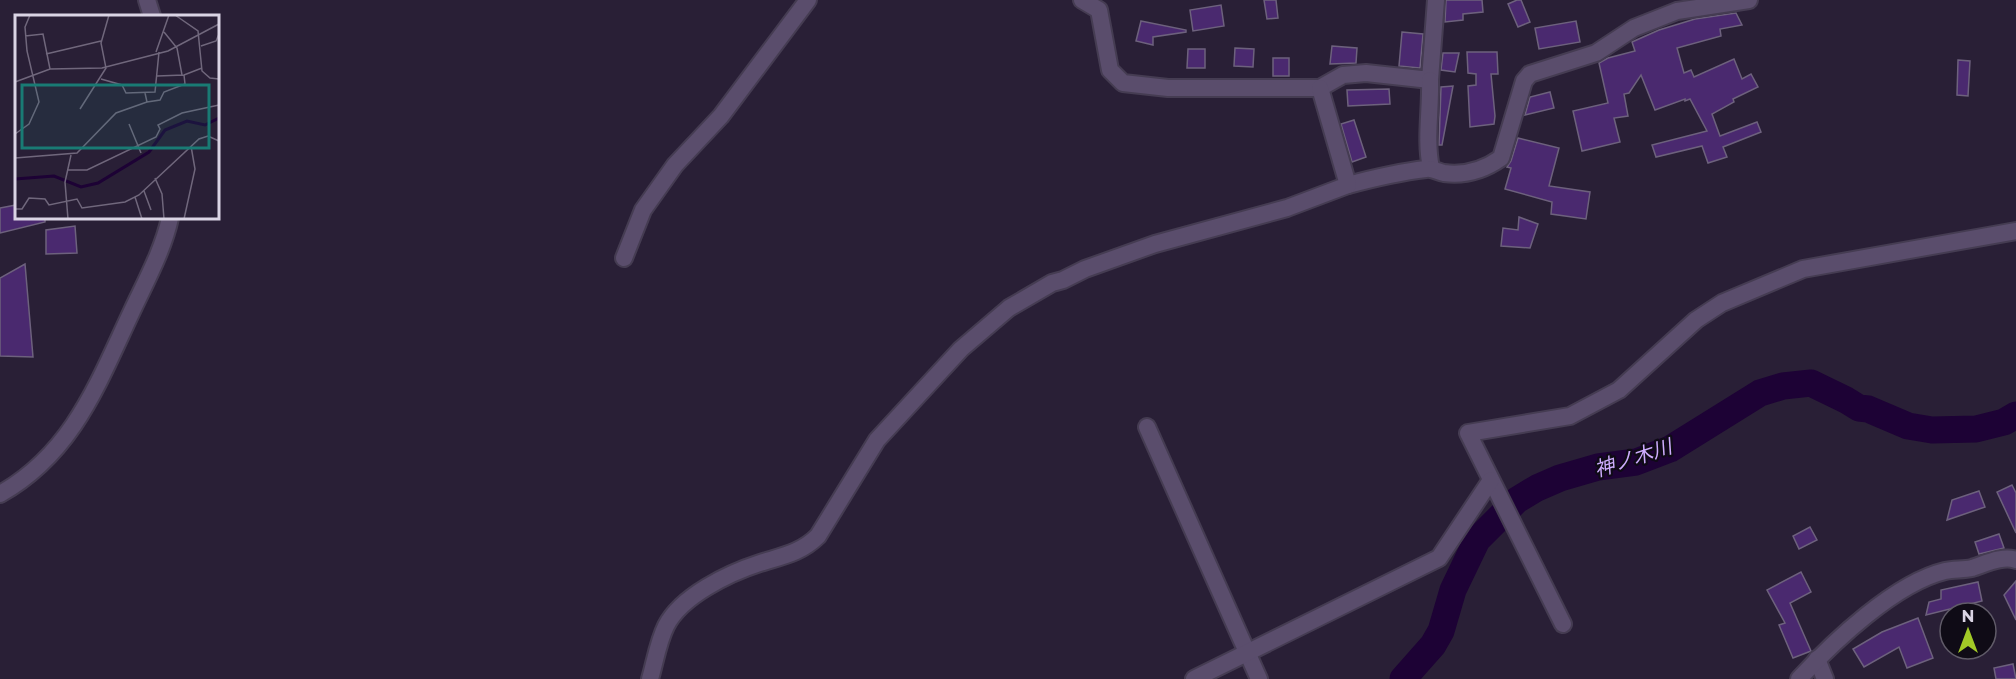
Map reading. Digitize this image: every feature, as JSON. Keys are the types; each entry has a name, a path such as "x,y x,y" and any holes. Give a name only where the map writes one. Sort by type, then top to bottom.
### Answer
{"street":[{"path":"147,0 152,15"},
{"path":"624,258 643,210 675,165 721,116 808,0"},
{"path":"1082,0 1099,10 1110,70 1123,83 1168,88 1320,87 1343,75 1366,73 1430,80"},
{"path":"1431,168 1427,150 1436,0"},
{"path":"650,679 666,625 681,608 698,591 759,564 807,547 818,536 877,440 961,349 1009,308 1052,283 1085,269 1155,244 1287,208 1348,185 1386,175 1431,168 1442,173 1476,172 1502,158 1524,81 1530,74 1596,53 1634,28 1677,11 1749,0"},
{"path":"1320,87 1348,185"},
{"path":"0,494 38,468 76,424 90,401 146,281 171,219"},
{"path":"1563,624 1468,433 1570,416 1619,390 1696,320 1722,303 1803,269 2016,231"},
{"path":"1147,427 1259,679"},
{"path":"1194,679 1439,558 1491,480"},
{"path":"1799,679 1817,659 1878,607 1910,585 1946,571 1966,569 2009,558 2016,561"},
{"path":"1817,659 1825,679"}],"building":[{"path":"1264,0 1276,0 1278,18 1267,19"},
{"path":"1446,0 1482,0 1483,12 1463,14 1463,20 1445,22"},
{"path":"1521,0 1530,22 1518,27 1508,4"},
{"path":"1221,5 1224,26 1193,31 1190,10"},
{"path":"1736,13 1742,25 1720,29 1721,36 1677,48 1684,73 1691,70 1694,77 1734,59 1742,79 1751,74 1758,87 1733,99 1734,102 1712,114 1720,136 1757,122 1761,132 1723,147 1727,157 1708,163 1702,146 1656,157 1652,145 1707,131 1690,99 1655,110 1641,75 1629,93 1624,94 1628,116 1614,118 1620,142 1582,151 1573,111 1608,103 1599,63 1608,58 1635,51 1632,42 1659,30 1695,19"},
{"path":"1141,21 1186,30 1186,32 1153,37 1153,45 1136,41"},
{"path":"1576,21 1580,42 1539,49 1535,28"},
{"path":"1402,32 1423,34 1420,68 1399,66"},
{"path":"1332,46 1357,48 1356,63 1330,64"},
{"path":"1235,48 1254,49 1253,67 1234,66"},
{"path":"1188,49 1205,49 1205,68 1187,68"},
{"path":"1467,52 1497,52 1498,74 1491,74 1494,124 1470,127 1468,86 1476,85 1476,74 1468,73"},
{"path":"1443,53 1459,53 1455,72 1441,70"},
{"path":"1273,58 1289,58 1289,76 1273,76"},
{"path":"1958,60 1970,61 1968,96 1957,95"},
{"path":"1453,86 1442,145 1439,145 1441,87"},
{"path":"1389,89 1390,104 1348,106 1347,90"},
{"path":"1550,92 1554,108 1525,115 1530,97"},
{"path":"1354,120 1366,157 1352,162 1341,124"},
{"path":"1518,138 1559,148 1549,186 1590,192 1586,219 1551,214 1552,202 1505,189 1511,168 1507,167"},
{"path":"15,205 15,219 45,219 45,222 0,233 0,208"},
{"path":"1519,217 1538,224 1530,248 1501,246 1503,228 1518,230"},
{"path":"75,226 77,253 46,254 46,230"},
{"path":"25,264 33,357 0,356 0,278"},
{"path":"2012,485 2016,493 2016,533 1997,492"},
{"path":"1979,491 1985,507 1947,520 1952,500"},
{"path":"1810,527 1817,540 1799,549 1793,536"},
{"path":"1999,534 2004,548 1979,554 1975,542"},
{"path":"1801,572 1811,592 1790,603 1811,651 1793,658 1779,625 1785,623 1767,590"},
{"path":"2016,581 2016,620 2004,595"},
{"path":"1978,582 1982,601 1938,601 1938,612 1926,615 1929,602 1941,599 1941,590"},
{"path":"1918,618 1933,658 1907,668 1899,647 1864,667 1853,649 1882,632"},
{"path":"2013,664 2016,679 1996,679 1994,668"}],"waterway":[{"name":"神ノ木川","path":"1403,679 1433,645 1441,631 1453,590 1477,540 1517,500 1560,478 1598,467 1636,462 1670,449 1760,393 1783,386 1811,383 1859,408 1868,409 1908,426 1932,430 1976,429 2004,422 2016,415"}]}
